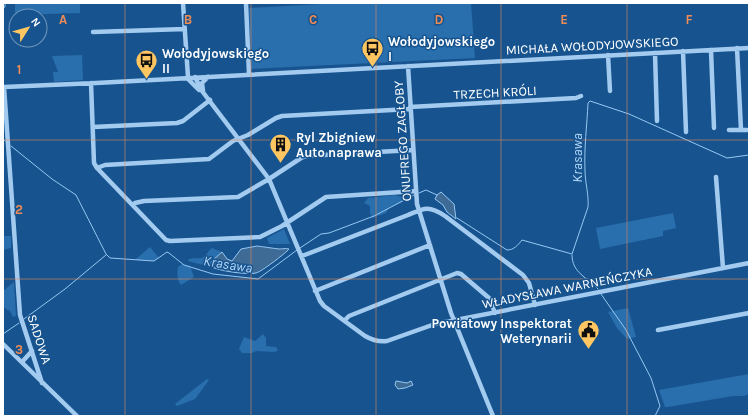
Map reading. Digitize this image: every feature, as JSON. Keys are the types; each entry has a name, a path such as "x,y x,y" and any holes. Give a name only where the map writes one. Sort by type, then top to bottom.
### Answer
{"street":[{"path":"183,3 188,77"},
{"path":"246,3 249,74"},
{"path":"93,32 185,29"},
{"path":"737,48 741,130"},
{"name":"MICHAŁA WOŁODYJOWSKIEGO","path":"4,86 91,83 749,48"},
{"path":"711,50 714,128"},
{"path":"683,51 686,132"},
{"path":"655,52 657,121"},
{"path":"608,55 610,91"},
{"name":"ONUFREGO ZAGŁOBY","path":"408,66 416,193 419,209 454,320 493,416"},
{"path":"204,94 202,85 203,81 209,76"},
{"name":"WŁADYSŁAWA WARNEŃCZYKA","path":"188,77 189,80 210,100 269,179 320,301 324,306 372,340 381,342 427,326 454,320 749,263"},
{"path":"195,77 204,94"},
{"path":"91,83 94,160 97,168 166,240 174,242 260,237 288,222 326,197 416,193"},
{"name":"SADOWA","path":"4,86 20,315 42,383 77,416"},
{"name":"TRZECH KRÓLI","path":"97,168 105,165 209,159 238,138 248,135 282,116 576,98 581,96"},
{"path":"93,127 177,123 183,121 210,100"},
{"path":"729,130 747,130"},
{"path":"133,205 135,203 144,202 234,198 242,195 306,156 413,150"},
{"path":"716,177 723,268"},
{"path":"302,256 408,215 419,209 426,208 442,214 523,275 529,283 535,305"},
{"path":"315,291 430,245"},
{"path":"345,320 349,316 459,273 489,298 495,313"},
{"path":"658,330 749,313"},
{"path":"3,344 42,383"},
{"path":"22,362 32,351"}],"shaded area":[{"path":"15,3 80,3 80,13 48,14 48,8 15,8"},
{"path":"340,3 471,3 475,58 251,69 249,8"},
{"path":"82,55 83,80 54,82 53,72 58,72 52,56"},
{"path":"395,195 402,197 404,201 389,208 386,213 372,218 370,206 364,203 368,198"},
{"path":"673,213 676,228 663,231 663,236 600,249 596,228"},
{"path":"284,229 290,244 269,244 267,238"},
{"path":"3,236 11,236 11,248 3,250"},
{"path":"150,247 159,258 154,261 136,260 136,259"},
{"path":"212,248 222,252 213,260 211,267 188,261 191,258 205,256"},
{"path":"182,264 190,266 194,277 181,285 178,279 177,271 178,267"},
{"path":"14,282 16,316 13,317 10,311 3,306 3,291"},
{"path":"628,308 636,337 627,339 617,328 608,312"},
{"path":"263,334 266,338 266,346 276,347 278,350 275,352 256,351 252,353 242,353 239,349 244,337 255,341"},
{"path":"749,374 749,394 744,396 733,396 665,407 659,390"},
{"path":"207,379 209,380 195,399 177,406 175,404"}],"water":[{"path":"441,192 454,204 456,219 435,199"},
{"path":"257,246 289,249 256,273 233,272 210,266 213,260 222,252 227,259 232,261 241,249"},
{"path":"396,381 407,383 411,381 413,385 398,389 395,385"}],"waterway":[{"path":"3,8 5,7 5,3"},
{"name":"Krasawa","path":"457,218 507,250 514,248 522,240 572,254 588,207 585,175 585,153 588,103 590,101 629,114 727,158 749,155"},
{"name":"Krasawa","path":"11,146 52,179 76,195 106,254 110,258 154,261 167,252 184,265 213,274 258,279 297,250"},
{"name":"Krasawa","path":"419,193 426,190 437,195"},
{"name":"Krasawa","path":"300,248 321,234 329,233 374,216 414,195"},
{"name":"Krasawa","path":"24,319 65,289 106,255"},
{"path":"572,255 577,271 598,289"},
{"path":"601,294 626,330 651,378 660,406 655,416"},
{"name":"Krasawa","path":"3,334 19,323"}],"place":[{"name":"Wołodyjowskiego I","path":"372,68"},
{"name":"Wołodyjowskiego II","path":"146,80"},
{"name":"Ryl Zbigniew Auto naprawa","path":"280,164"},
{"name":"Powiatowy Inspektorat Weterynarii","path":"588,350"}]}
